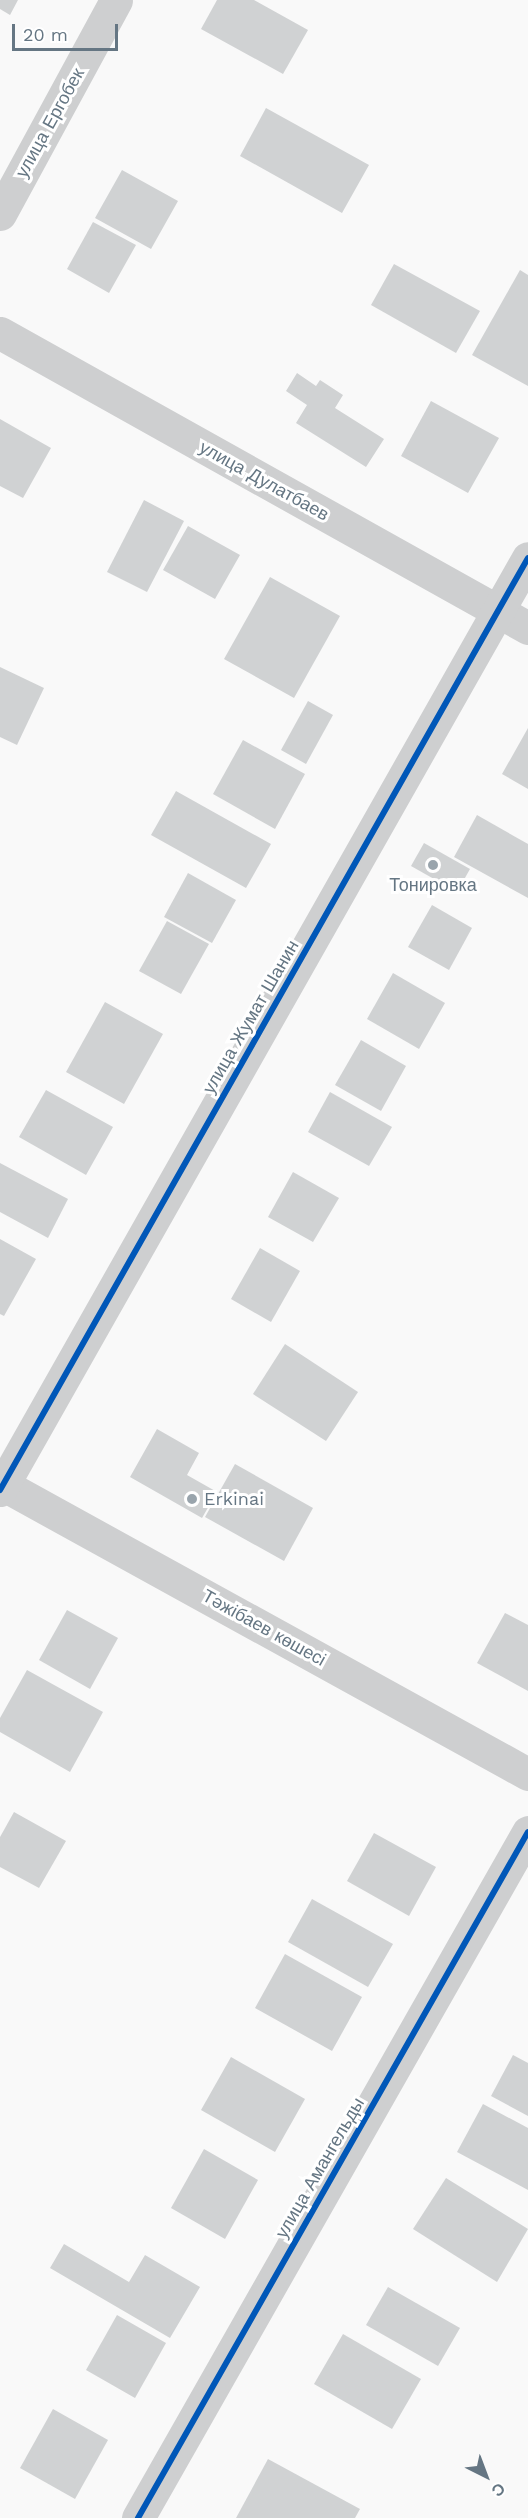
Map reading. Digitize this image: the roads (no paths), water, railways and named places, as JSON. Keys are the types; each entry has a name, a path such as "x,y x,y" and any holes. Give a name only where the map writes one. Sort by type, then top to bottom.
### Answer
{"street":[{"name":"улица Ергобек","path":"0,214 116,0"},
{"name":"улица Дулатбаев","path":"0,333 528,628"},
{"name":"улица Жумат Шанин","path":"1,1486 528,558"},
{"name":"Тәжібаев көшесі","path":"1,1486 528,1774"},
{"name":"улица Амангельды","path":"138,2518 528,1832"}],"place":[{"name":"Тонировка","path":"433,865"},
{"name":"Erkinai","path":"192,1499"}]}
